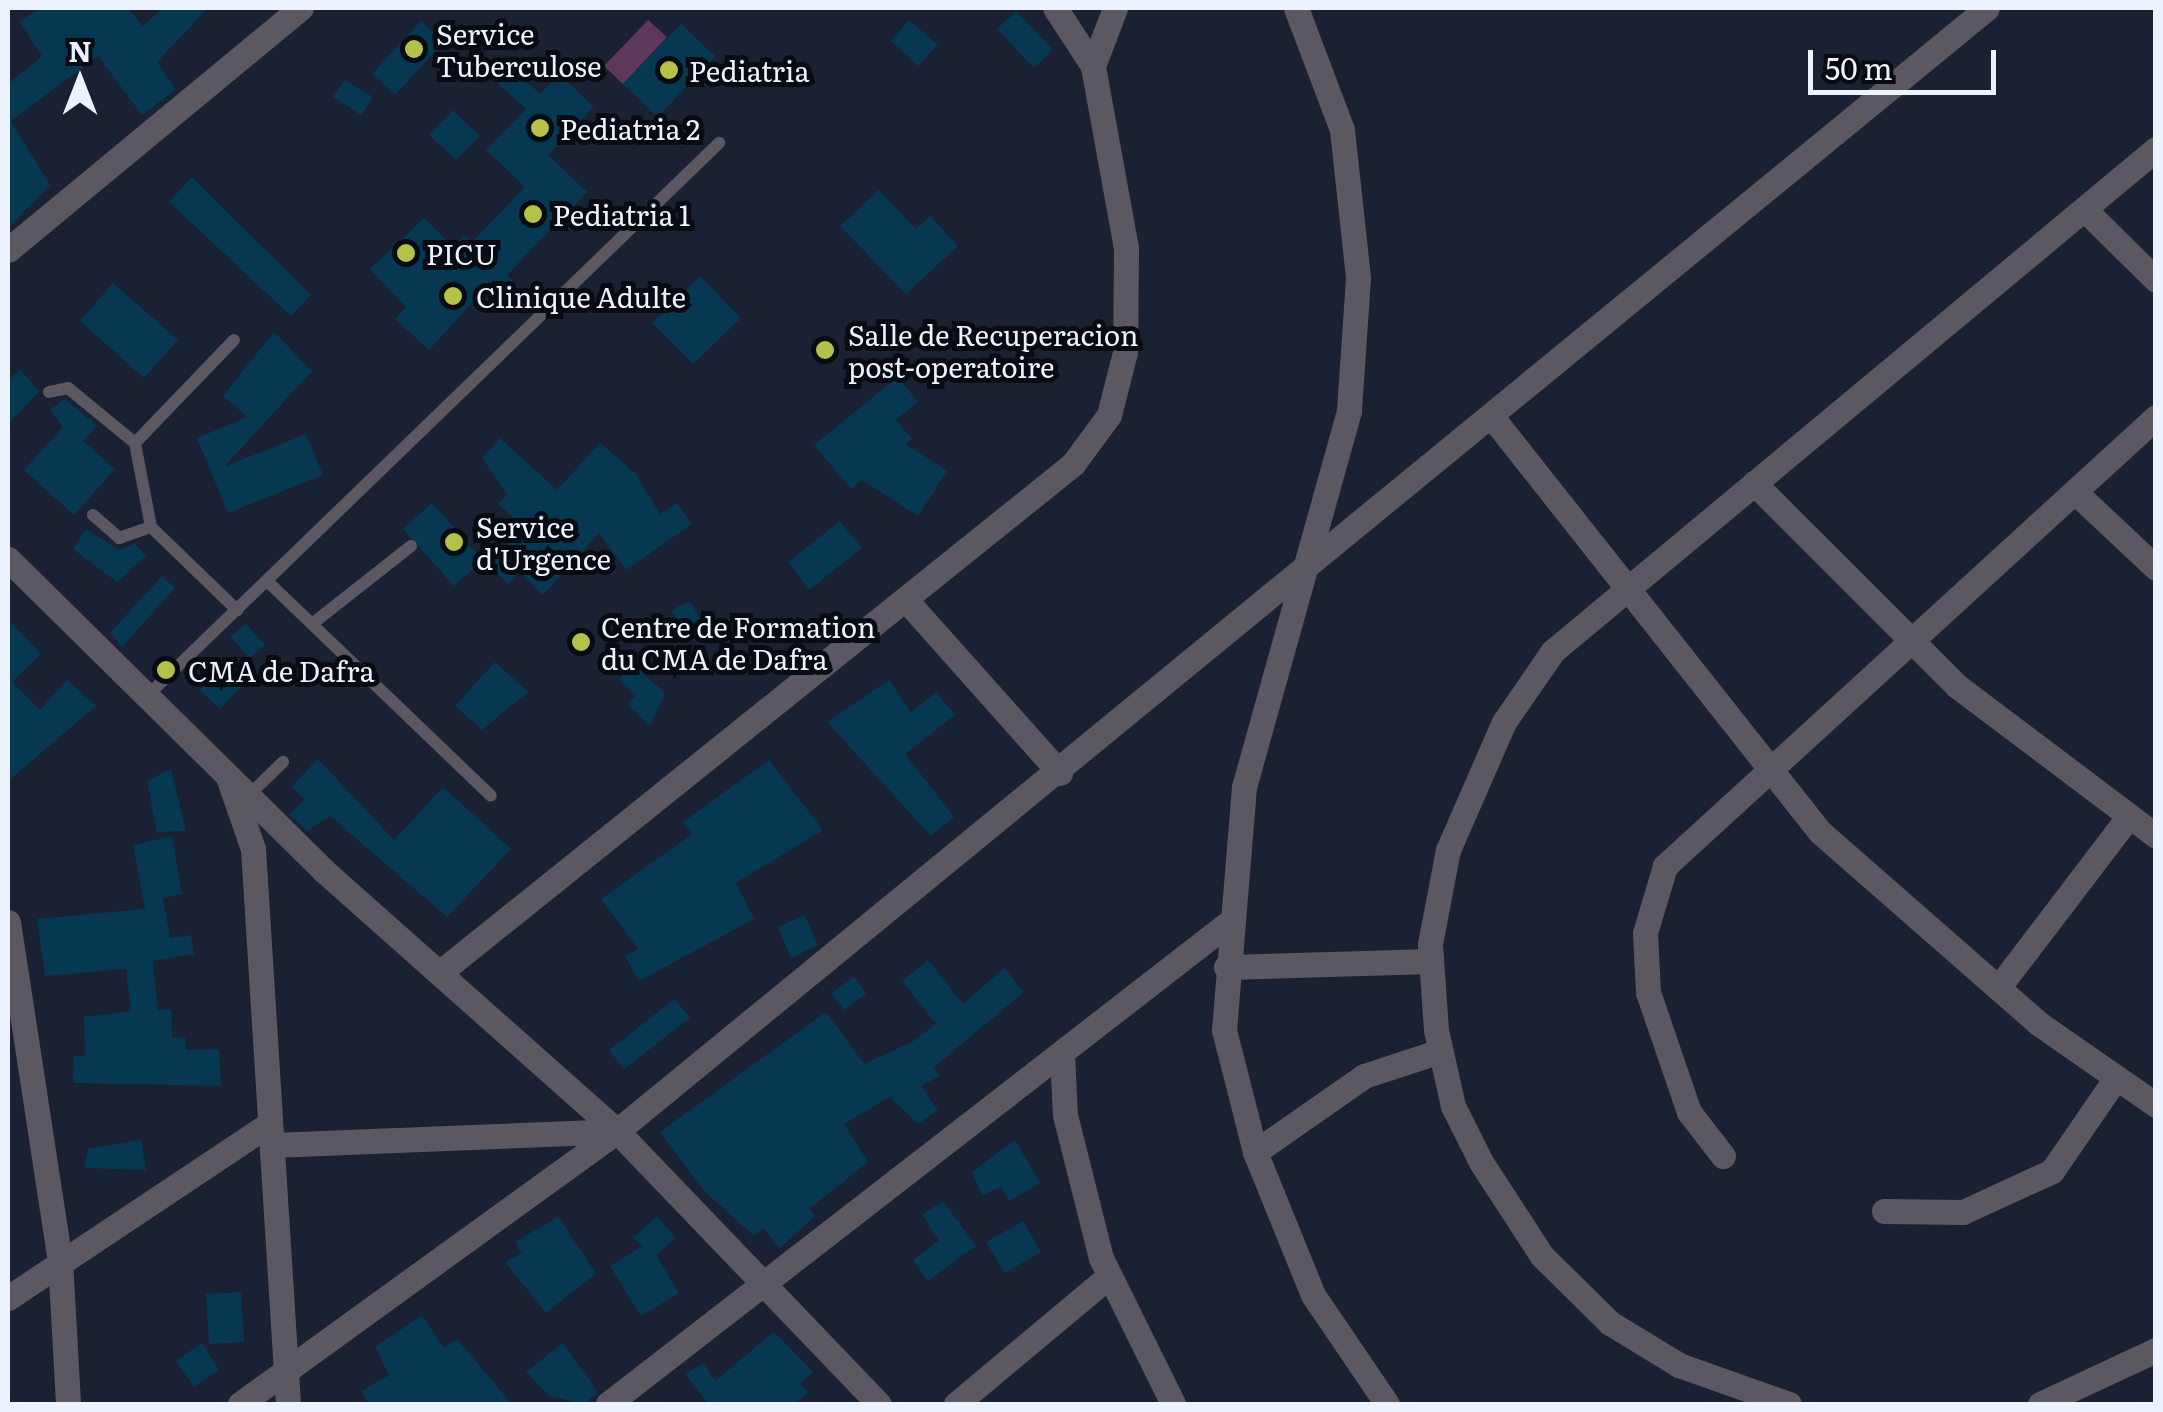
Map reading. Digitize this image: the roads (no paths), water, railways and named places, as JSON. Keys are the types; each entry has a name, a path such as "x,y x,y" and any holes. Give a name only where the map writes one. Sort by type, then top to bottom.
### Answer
{"street":[{"path":"443,970 1074,464 1109,415 1125,352 1126,248 1094,66 1055,8"},
{"path":"1094,66 1115,8"},
{"path":"1296,8 1342,130 1358,278 1348,411 1244,788 1227,924 1224,1030 1255,1152 1313,1295 1387,1404"},
{"path":"240,1404 617,1130 1060,773 1988,8"},
{"path":"8,250 290,11"},
{"path":"1789,1404 1679,1364 1610,1323 1542,1256 1454,1106 1440,1051 1432,961 1448,850 1504,722 1553,651 2156,150"},
{"path":"2084,208 2156,280"},
{"path":"1492,417 1630,586 1820,832 1998,988 2156,1105"},
{"path":"1723,1156 1662,1052 1644,933 1664,866 1769,766 1914,642 2156,417"},
{"path":"1754,483 1914,642 2156,836"},
{"path":"2075,492 2156,568"},
{"path":"8,559 248,796 617,1130 879,1404"},
{"path":"905,599 1060,773"},
{"path":"227,776 253,848 290,1368 288,1404"},
{"path":"1998,988 2130,816"},
{"path":"8,922 31,1040 60,1260 68,1404"},
{"path":"608,1404 766,1287 1227,924"},
{"path":"1226,967 1432,961"},
{"path":"8,1055 31,1040"},
{"path":"1255,1152 1364,1076 1440,1051"},
{"path":"1062,1054 1080,1190 1109,1276 1173,1404"},
{"path":"1884,1211 1962,1212 2052,1172 2116,1078"},
{"path":"8,1298 60,1260 271,1134 617,1130"},
{"path":"956,1404 1109,1276"},
{"path":"2040,1404 2156,1350"}],"lane":[{"path":"147,696 719,143"},
{"path":"135,443 234,340"},
{"path":"49,392 68,388 135,443 151,526 236,610"},
{"path":"92,515 119,538 151,526"},
{"path":"312,624 411,546"},
{"path":"267,581 490,796"},
{"path":"248,796 283,762"}],"place":[{"name":"Service Tuberculose","path":"414,49"},
{"name":"Pediatria","path":"669,70"},
{"name":"Pediatria 2","path":"540,128"},
{"name":"Pediatria 1","path":"533,214"},
{"name":"PICU","path":"406,253"},
{"name":"Clinique Adulte","path":"453,296"},
{"name":"Salle de Recuperacion post-operatoire","path":"825,350"},
{"name":"Service d'Urgence","path":"454,542"},
{"name":"Centre de Formation du CMA de Dafra","path":"581,642"},
{"name":"CMA de Dafra","path":"166,670"}]}
